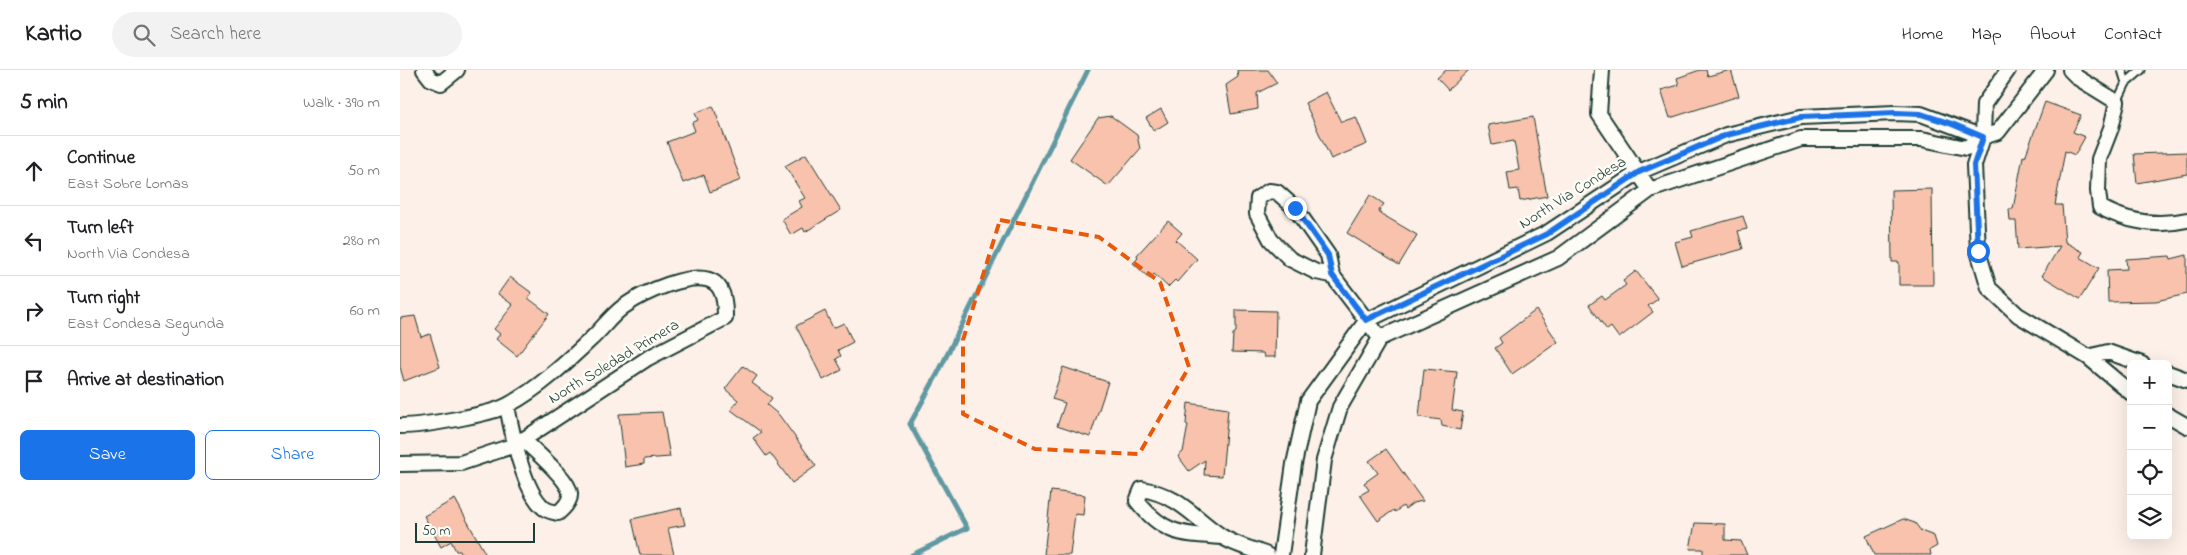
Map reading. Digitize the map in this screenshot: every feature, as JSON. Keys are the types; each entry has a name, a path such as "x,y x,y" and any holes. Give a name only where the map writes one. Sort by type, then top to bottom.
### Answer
{"street":[{"path":"424,70 431,79 441,83 457,70"},
{"path":"1602,70 1599,114 1650,190"},
{"path":"2008,70 1984,104 1983,137 1974,165 1978,251 1989,288 2018,315 2088,357 2127,390"},
{"path":"1312,555 1324,460 1340,407 1380,338 1558,258 1650,190 1801,139 1922,139 1966,148 1983,137 1998,132 2046,70"},
{"path":"2070,70 2078,78 2116,102 2111,128 2099,158 2098,191 2100,207 2116,216 2132,220 2168,224 2187,220"},
{"name":"North Via Condesa","path":"1281,555 1294,464 1308,401 1366,320 1547,234 1639,172 1726,135 1801,117 1895,113 1921,114 1983,137"},
{"path":"1332,275 1316,272 1290,258 1271,240 1257,214 1258,198 1269,191 1277,192 1295,208 1328,255 1332,275 1380,338"},
{"name":"North Soledad Primera","path":"400,464 461,463 519,442 648,358 725,318 722,293 715,283 704,279 679,281 644,293 621,308 548,378 507,406"},
{"path":"2088,357 2108,352 2131,360"},
{"path":"2172,374 2187,380"},
{"path":"400,426 452,420 507,406 536,499 545,509 558,513 566,506 570,495 568,485 519,442"},
{"path":"2172,417 2187,426"},
{"path":"1222,537 1190,510 1163,493 1142,490 1137,501 1150,518 1174,532 1222,537 1267,555"}],"lane":[{"path":"2122,70 2126,83"},
{"path":"2116,102 2126,83 2141,70"}],"highlighted area":[{"path":"1000,220 1099,237 1160,282 1189,367 1139,454 1035,449 963,414 963,340"}],"building":[{"path":"1237,70 1268,70 1277,83 1257,93 1258,109 1231,114 1226,85 1238,77"},
{"path":"1446,70 1469,70 1448,90 1437,78"},
{"path":"1700,70 1706,70 1708,76 1731,70 1739,96 1670,118 1661,90 1679,85 1677,78"},
{"path":"1326,92 1341,122 1356,117 1367,144 1331,159 1305,103"},
{"path":"2045,102 2081,115 2073,132 2085,137 2075,155 2065,151 2055,205 2062,205 2065,242 2083,252 2080,257 2099,268 2080,299 2042,276 2060,246 2018,249 2016,221 2010,221 2009,209 2013,209 2023,156 2025,157"},
{"path":"713,106 741,180 710,192 704,175 683,183 667,142 695,131 692,123 698,120 695,113"},
{"path":"1161,109 1168,122 1154,131 1146,118"},
{"path":"1111,116 1137,135 1140,149 1108,186 1070,159 1098,118"},
{"path":"1533,117 1547,196 1520,201 1518,189 1510,190 1507,172 1519,170 1514,141 1492,145 1488,125"},
{"path":"2187,152 2187,174 2137,183 2134,154"},
{"path":"806,154 841,210 805,232 803,228 791,235 782,219 802,207 799,201 805,198 785,166"},
{"path":"1932,189 1933,285 1899,285 1899,262 1892,262 1891,190"},
{"path":"1370,195 1384,204 1378,212 1417,235 1399,265 1347,233"},
{"path":"1743,216 1747,229 1738,231 1743,249 1682,266 1675,242 1693,237 1691,231"},
{"path":"1168,221 1182,233 1176,240 1197,259 1177,282 1175,280 1168,287 1154,274 1150,279 1133,263 1138,258 1137,255"},
{"path":"2187,255 2187,294 2156,301 2108,302 2107,270 2127,269 2126,259 2170,256 2171,259"},
{"path":"1636,271 1658,299 1648,306 1653,312 1619,338 1611,327 1607,330 1589,305 1602,296 1605,300 1626,285 1623,281"},
{"path":"510,277 532,293 528,298 549,314 517,356 496,339 500,334 494,329 513,305 498,294"},
{"path":"1236,310 1276,311 1275,357 1264,357 1263,353 1232,352 1233,334 1236,332"},
{"path":"1536,310 1558,342 1512,374 1495,348 1502,343 1499,338"},
{"path":"825,311 833,328 844,323 853,342 838,350 841,356 836,359 842,370 823,380 796,326"},
{"path":"415,316 421,337 430,334 440,367 404,381 400,367 400,318"},
{"path":"743,366 757,376 752,383 772,398 767,405 779,415 816,466 792,483 770,453 766,456 753,438 761,432 731,410 738,400 725,389"},
{"path":"1063,367 1108,382 1090,437 1057,426 1065,403 1052,399"},
{"path":"1424,369 1457,372 1452,410 1463,412 1460,430 1442,426 1441,420 1419,417"},
{"path":"1188,403 1228,409 1222,476 1204,475 1205,460 1189,471 1178,456 1183,452 1188,425 1186,424"},
{"path":"662,412 670,457 644,459 644,464 625,467 619,414"},
{"path":"1386,449 1423,501 1413,503 1405,509 1403,506 1395,512 1394,510 1378,521 1360,495 1369,490 1364,483 1378,473 1369,461"},
{"path":"1051,491 1085,495 1083,515 1075,514 1070,555 1044,555"},
{"path":"455,499 486,555 462,555 460,551 456,551 451,541 441,547 424,516"},
{"path":"681,508 685,525 668,528 674,555 640,555 632,519"},
{"path":"1903,519 1915,523 1921,531 1934,536 1937,546 1930,550 1931,555 1874,555 1866,536"},
{"path":"1695,523 1725,524 1725,540 1741,541 1747,555 1703,555 1703,549 1690,549"}],"waterway":[{"path":"912,555 967,528 910,424 938,373 1088,70"}],"route":[{"path":"1295,208 1328,255 1332,275 1366,320 1547,234 1639,172 1726,135 1801,117 1895,113 1921,114 1983,137 1974,165 1978,251"}]}
